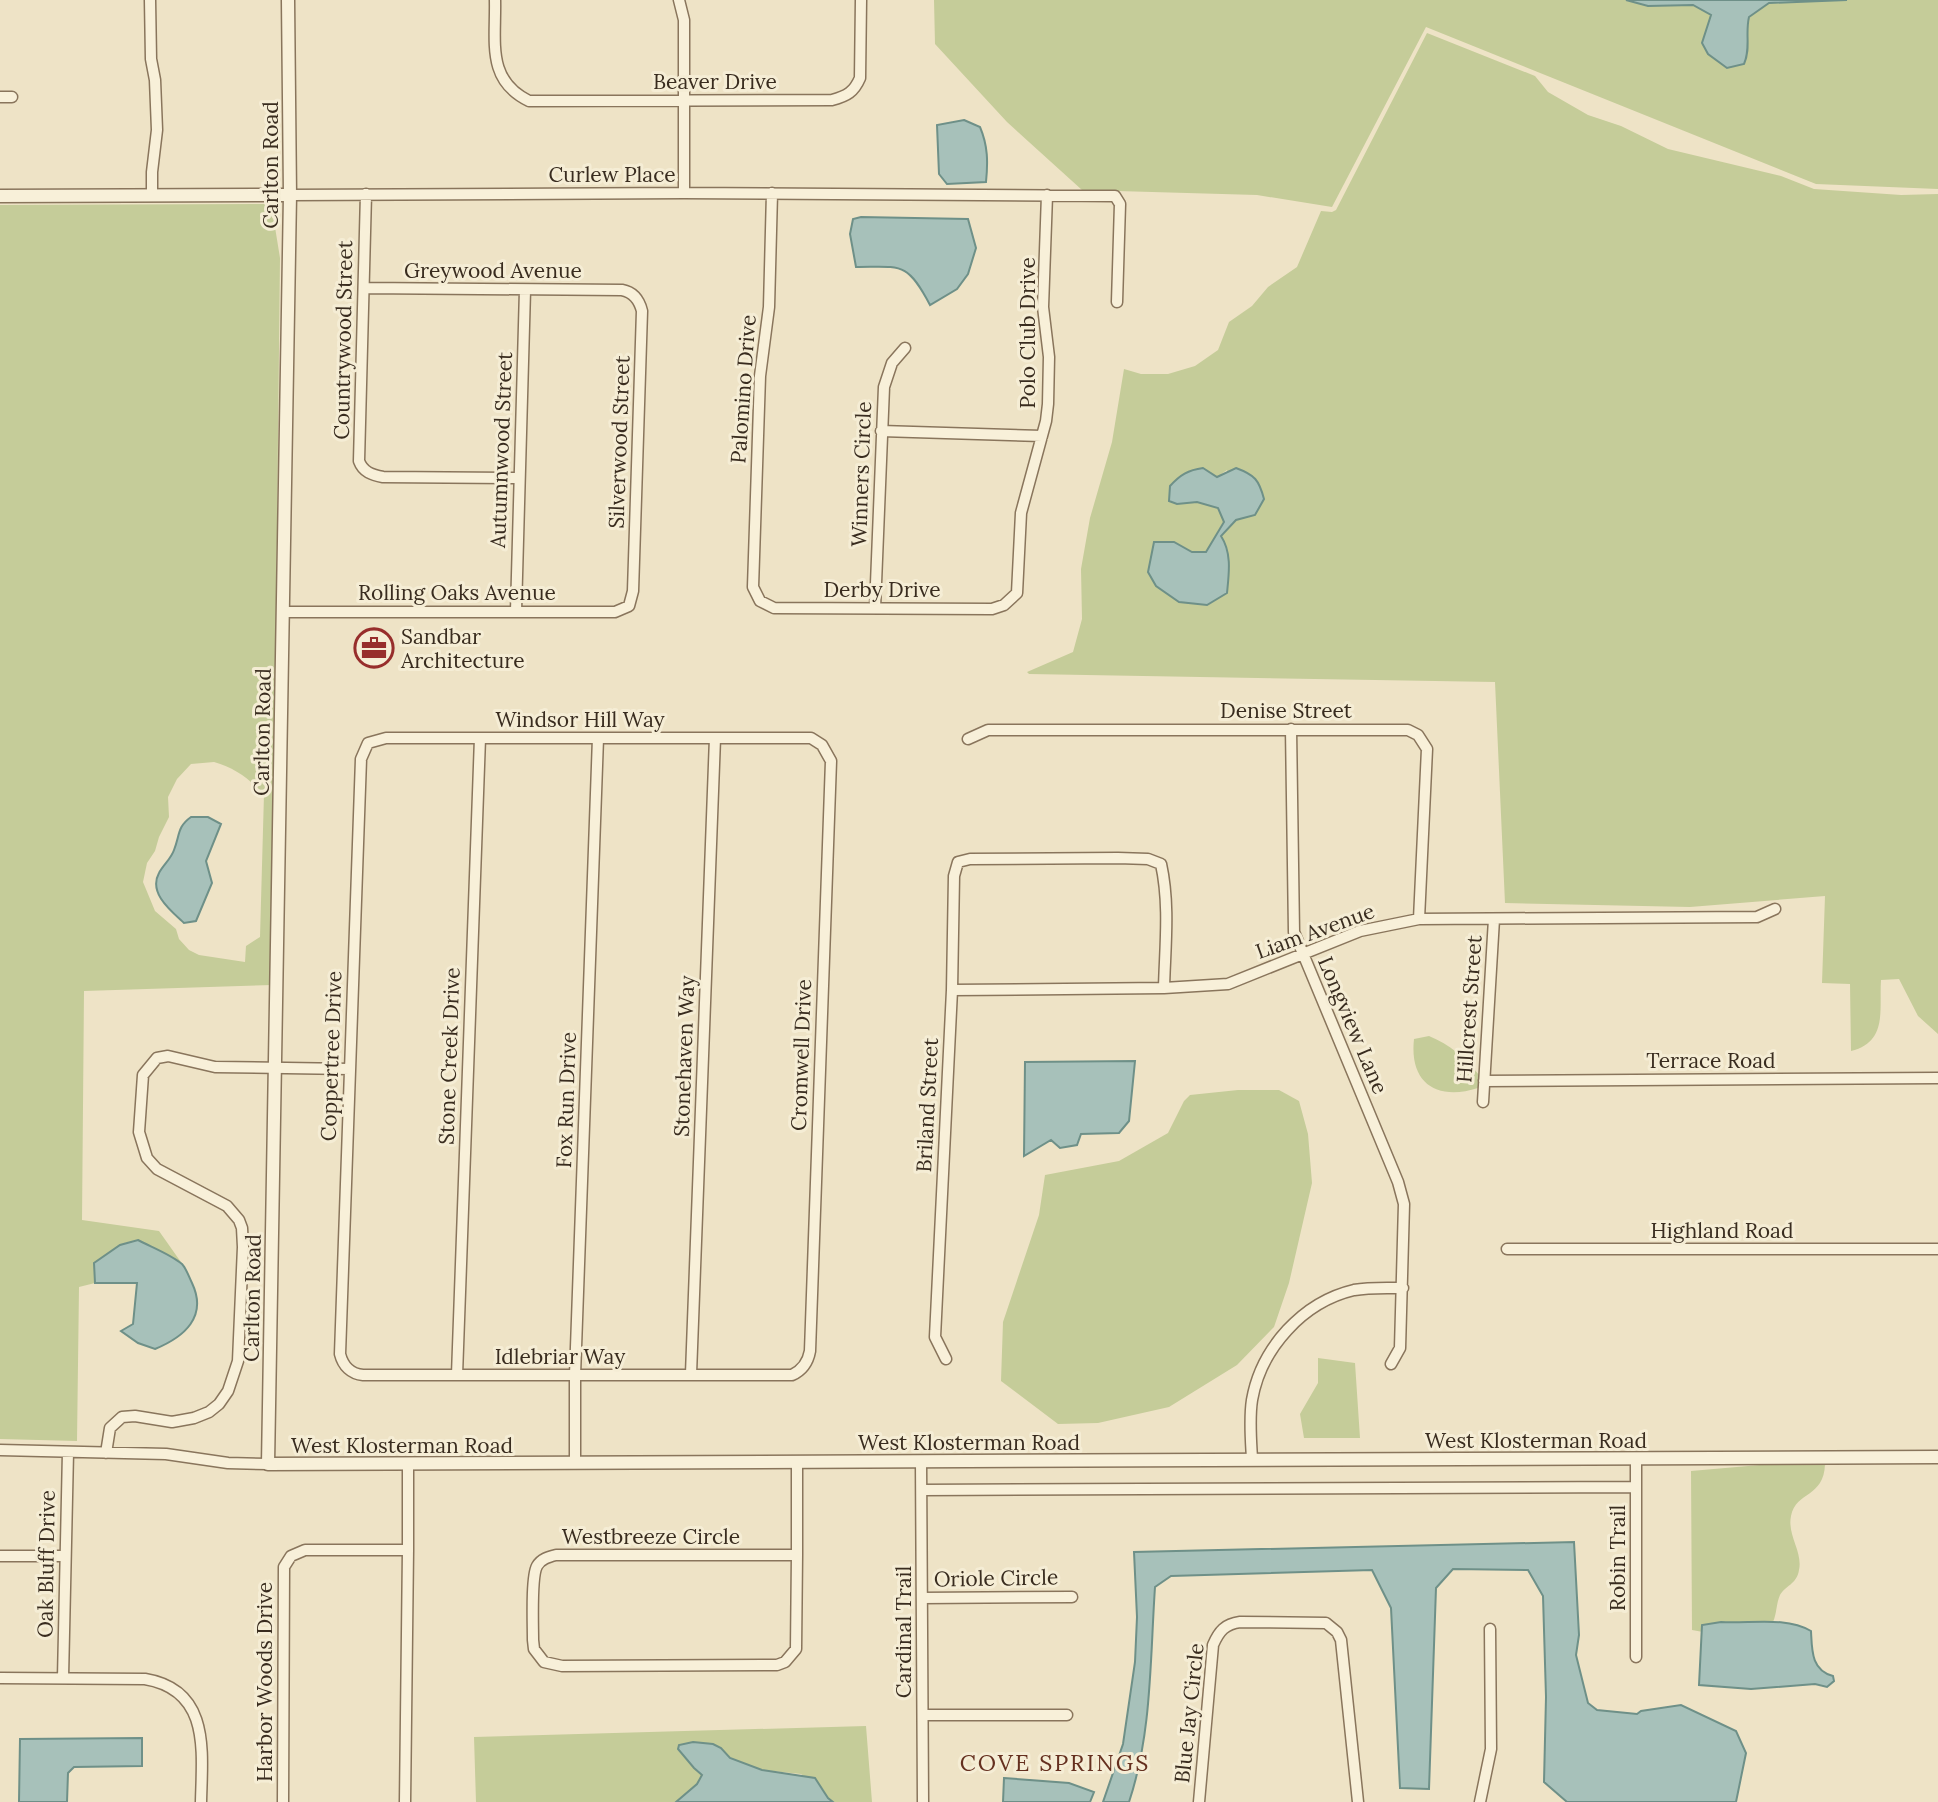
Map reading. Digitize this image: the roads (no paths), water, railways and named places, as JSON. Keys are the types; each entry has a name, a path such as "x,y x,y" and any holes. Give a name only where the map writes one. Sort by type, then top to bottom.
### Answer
{"street":[{"path":"150,0 151,59 158,130 152,172 152,195"},
{"name":"Carlton Road","path":"268,1464 290,195 288,0"},
{"name":"Beaver Drive","path":"495,0 497,69 509,88 529,101 832,100 847,96 856,88 860,78 861,0"},
{"path":"679,0 684,20 684,193"},
{"path":"0,97 12,97"},
{"name":"Curlew Place","path":"0,196 684,193 1115,196 1119,200 1117,302"},
{"name":"Palomino Drive","path":"753,587 760,376 769,307 772,193"},
{"name":"Countrywood Street","path":"366,194 359,461 366,471 379,476 518,478"},
{"name":"Polo Club Drive","path":"1017,593 1021,513 1048,411 1049,352 1043,307 1047,195"},
{"name":"Greywood Avenue","path":"364,288 622,290"},
{"name":"Autumnwood Street","path":"516,611 525,290"},
{"name":"Silverwood Street","path":"622,290 633,294 642,311 634,591 629,606"},
{"name":"Winners Circle","path":"875,608 881,432 886,380 892,363 905,348"},
{"path":"881,432 1042,436"},
{"name":"Derby Drive","path":"753,587 760,601 774,608 992,609 1004,605 1017,593"},
{"name":"Rolling Oaks Avenue","path":"284,612 615,612 629,606"},
{"name":"Longview Lane","path":"1291,729 1294,932 1402,1193 1406,1213 1400,1348 1391,1364"},
{"name":"Denise Street","path":"968,739 988,730 1404,729 1414,732 1427,749 1419,919"},
{"name":"Stone Creek Drive","path":"457,1375 480,738"},
{"name":"Fox Run Drive","path":"575,1463 575,1375 598,738"},
{"name":"Stonehaven Way","path":"691,1374 715,738"},
{"name":"Windsor Hill Way","path":"360,759 368,743 377,739 811,738"},
{"name":"Cromwell Drive","path":"792,1374 803,1367 810,1351 831,761 825,749 811,738"},
{"name":"Coppertree Drive","path":"340,1354 360,759"},
{"name":"Briland Street","path":"946,1359 936,1337 952,990 954,876 958,862 970,859 1118,858 1148,859 1161,864 1166,920 1164,988"},
{"name":"Liam Avenue","path":"952,990 1164,988 1228,984 1360,931 1419,919 1757,917 1775,909"},
{"name":"Hillcrest Street","path":"1483,1102 1494,919"},
{"path":"106,1453 110,1428 122,1417 135,1416 172,1422 209,1412 228,1391 238,1361 242,1228 227,1206 151,1164 142,1147 139,1132 143,1075 157,1058 169,1056 215,1067 350,1069"},
{"name":"Terrace Road","path":"1484,1081 1938,1078"},
{"name":"Highland Road","path":"1507,1249 1938,1249"},
{"path":"1252,1459 1253,1396 1261,1369 1279,1339 1304,1315 1335,1296 1364,1289 1403,1288"},
{"name":"Idlebriar Way","path":"340,1354 347,1368 357,1374 792,1374"},
{"name":"West Klosterman Road","path":"0,1450 166,1454 228,1463 268,1464 1938,1457"},
{"name":"Oak Bluff Drive","path":"63,1678 68,1451"},
{"name":"Robin Trail","path":"1636,1458 1636,1657"},
{"name":"Cardinal Trail","path":"921,1461 923,1802"},
{"path":"797,1462 797,1555"},
{"path":"405,1802 408,1464"},
{"path":"922,1490 1636,1487"},
{"name":"Harbor Woods Drive","path":"283,1802 286,1561 298,1551 305,1550 408,1550"},
{"name":"Westbreeze Circle","path":"797,1555 796,1649 785,1662 777,1665 562,1666 544,1662 534,1648 534,1573 546,1557 797,1555"},
{"path":"0,1556 64,1556"},
{"name":"Oriole Circle","path":"922,1598 1072,1597"},
{"name":"Blue Jay Circle","path":"1199,1802 1213,1645 1221,1630 1228,1624 1252,1622 1326,1623 1337,1632 1341,1640 1357,1802"},
{"path":"1480,1802 1491,1749 1490,1629"},
{"path":"0,1678 154,1680 173,1690 187,1702 197,1721 202,1739 201,1802"},
{"path":"923,1715 1067,1715"}],"water":[{"path":"1626,0 1847,0 1769,3 1749,17 1744,64 1727,68 1708,54 1702,43 1711,15 1693,5 1648,6"},
{"path":"964,120 980,127 983,134 987,154 986,182 947,184 939,174 937,125"},
{"path":"853,219 968,219 976,248 968,274 957,289 930,305 915,280 901,270 893,267 856,267 850,234"},
{"path":"1203,468 1217,477 1236,468 1248,473 1258,483 1264,499 1255,515 1236,520 1221,536 1228,556 1227,593 1207,605 1179,602 1156,586 1148,572 1154,542 1174,542 1192,552 1206,552 1224,522 1218,508 1197,502 1177,504 1169,501 1170,486 1174,482 1189,472"},
{"path":"191,817 208,817 221,824 206,861 212,883 196,921 184,923 162,901 156,888 156,880 173,853 181,828"},
{"path":"1135,1061 1129,1121 1119,1133 1081,1134 1077,1145 1060,1148 1051,1140 1024,1156 1025,1062"},
{"path":"138,1240 182,1264 196,1295 195,1316 184,1332 155,1349 138,1343 121,1331 133,1324 137,1283 95,1283 94,1263 120,1245"},
{"path":"1574,1542 1579,1635 1576,1655 1588,1703 1597,1710 1637,1714 1641,1711 1681,1705 1736,1731 1746,1753 1736,1802 1567,1802 1544,1782 1546,1697 1543,1596 1528,1570 1453,1569 1436,1588 1429,1789 1400,1788 1391,1608 1372,1570 1171,1576 1155,1587 1146,1723 1137,1776 1129,1802 1103,1802 1123,1744 1135,1662 1137,1617 1134,1552"},
{"path":"1721,1622 1778,1622 1801,1626 1811,1631 1814,1658 1820,1669 1833,1676 1834,1681 1827,1687 1815,1684 1751,1689 1699,1685 1702,1625"},
{"path":"142,1738 142,1766 74,1767 68,1773 67,1802 19,1802 20,1739"},
{"path":"693,1742 713,1744 730,1758 762,1770 815,1778 833,1802 676,1802 697,1784 702,1775 678,1749 679,1745"},
{"path":"1004,1778 1069,1783 1094,1792 1090,1802 1003,1802"}],"place":[{"name":"Sandbar Architecture","path":"374,648"}],"district":[{"name":"COVE SPRINGS","path":"1055,1762"}]}
